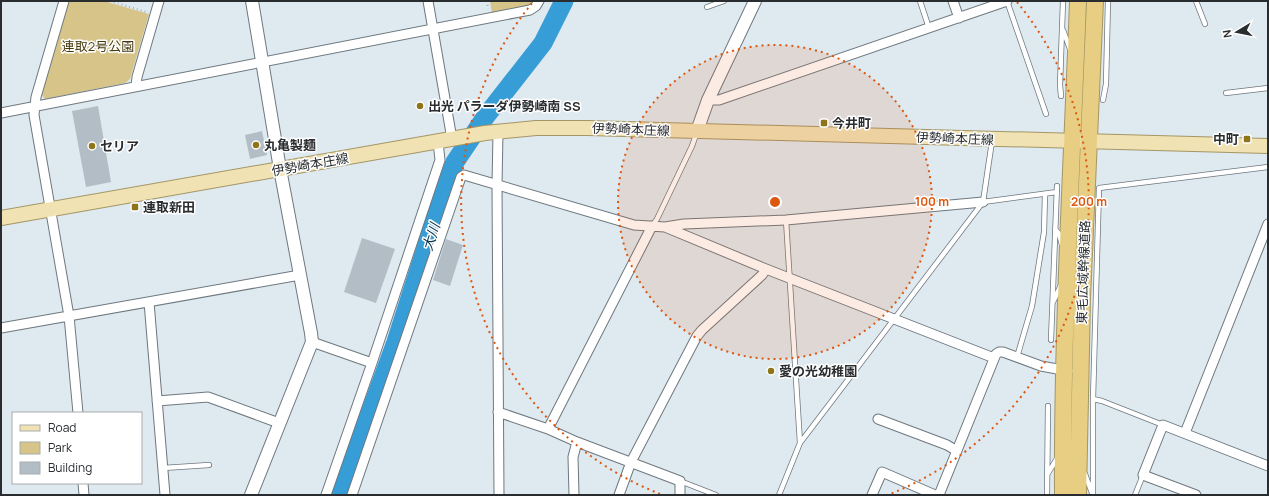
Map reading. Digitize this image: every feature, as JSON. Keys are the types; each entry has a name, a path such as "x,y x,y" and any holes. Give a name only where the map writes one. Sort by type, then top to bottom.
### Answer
{"highway":[{"name":"東毛広域幹線道路","path":"1078,1 1066,279 1078,464 1078,495"},
{"name":"東毛広域幹線道路","path":"1063,495 1063,449 1072,371 1084,304 1092,239 1089,142 1095,1"}],"main road":[{"name":"伊勢崎本庄線","path":"1,218 454,139 492,133 559,127 1268,146"}],"street":[{"path":"64,1 34,115 70,316 78,412"},
{"path":"136,86 137,77 159,1"},
{"path":"251,495 312,342 280,169 252,1"},
{"path":"428,1 454,139"},
{"path":"1,113 530,10 536,6 539,1"},
{"path":"697,131 708,100 755,1"},
{"path":"953,1 959,18"},
{"path":"708,100 718,100 1007,1"},
{"path":"492,133 497,186 499,495"},
{"path":"326,495 440,160 438,142"},
{"path":"352,495 461,177 464,175 497,186 634,225 665,228 766,270 994,358"},
{"path":"665,228 684,224 786,220 983,202"},
{"path":"1185,433 1268,224"},
{"path":"548,429 652,226"},
{"path":"619,495 631,462 697,336 766,270"},
{"path":"1,328 300,275"},
{"path":"149,302 165,495"},
{"path":"312,342 372,363"},
{"path":"939,495 994,358 999,352 1003,352 1041,366 1072,371"},
{"path":"157,401 208,397 279,423"},
{"path":"498,412 548,429 577,442 680,481 680,495"},
{"path":"878,419 947,445 957,451"},
{"path":"1196,495 1143,475 1163,425 1268,466"},
{"path":"574,495 573,457 577,442"},
{"path":"872,495 882,472 935,495"},
{"path":"83,484 84,495"}],"lane":[{"path":"707,7 724,1"},
{"path":"920,1 929,28"},
{"path":"1007,1 1046,114"},
{"path":"1061,96 1060,85 1064,1"},
{"path":"1103,100 1106,84 1108,1"},
{"path":"1196,1 1204,24"},
{"path":"1062,25 1076,66"},
{"path":"1226,93 1268,88"},
{"path":"652,226 657,219 692,146 697,131"},
{"path":"779,495 800,444 983,202 992,139"},
{"path":"1093,495 1095,329 1092,239 1099,188 1268,167"},
{"path":"1051,340 1057,186"},
{"path":"983,202 1057,192"},
{"path":"1017,357 1032,306 1044,232 1045,194"},
{"path":"786,220 800,444"},
{"path":"1055,229 1059,234 1062,244 1067,250"},
{"path":"1052,303 1057,296 1060,286 1066,279"},
{"path":"1090,319 1095,329"},
{"path":"1093,399 1102,401 1163,425"},
{"path":"1048,406 1048,495"},
{"path":"1047,475 1063,449"},
{"path":"1078,464 1093,495"},
{"path":"163,468 209,465"},
{"path":"1135,495 1143,475"},
{"path":"680,481 716,495"}],"path":[{"path":"110,1 155,14"}],"green space":[{"name":"連取2号公園","path":"68,1 104,1 149,14 130,79 125,83 45,99 41,94"},
{"path":"490,1 534,1 529,6 492,13"}],"building":[{"name":"セリア","path":"98,106 111,182 86,187 72,111"},
{"name":"丸亀製麺","path":"262,131 267,155 250,159 245,135"},
{"path":"362,238 395,249 376,303 344,292"},
{"path":"446,239 463,245 450,286 433,280"}],"waterway":[{"name":"大川","path":"340,495 396,342 455,162 486,116 543,43 564,1"}],"place":[{"name":"出光 パラーダ伊勢崎南 SS","path":"420,106"},
{"name":"今井町","path":"824,123"},
{"name":"中町","path":"1247,139"},
{"name":"丸亀製麺","path":"256,145"},
{"name":"セリア","path":"92,146"},
{"name":"連取新田","path":"135,207"},
{"name":"愛の光幼稚園","path":"771,371"}]}
